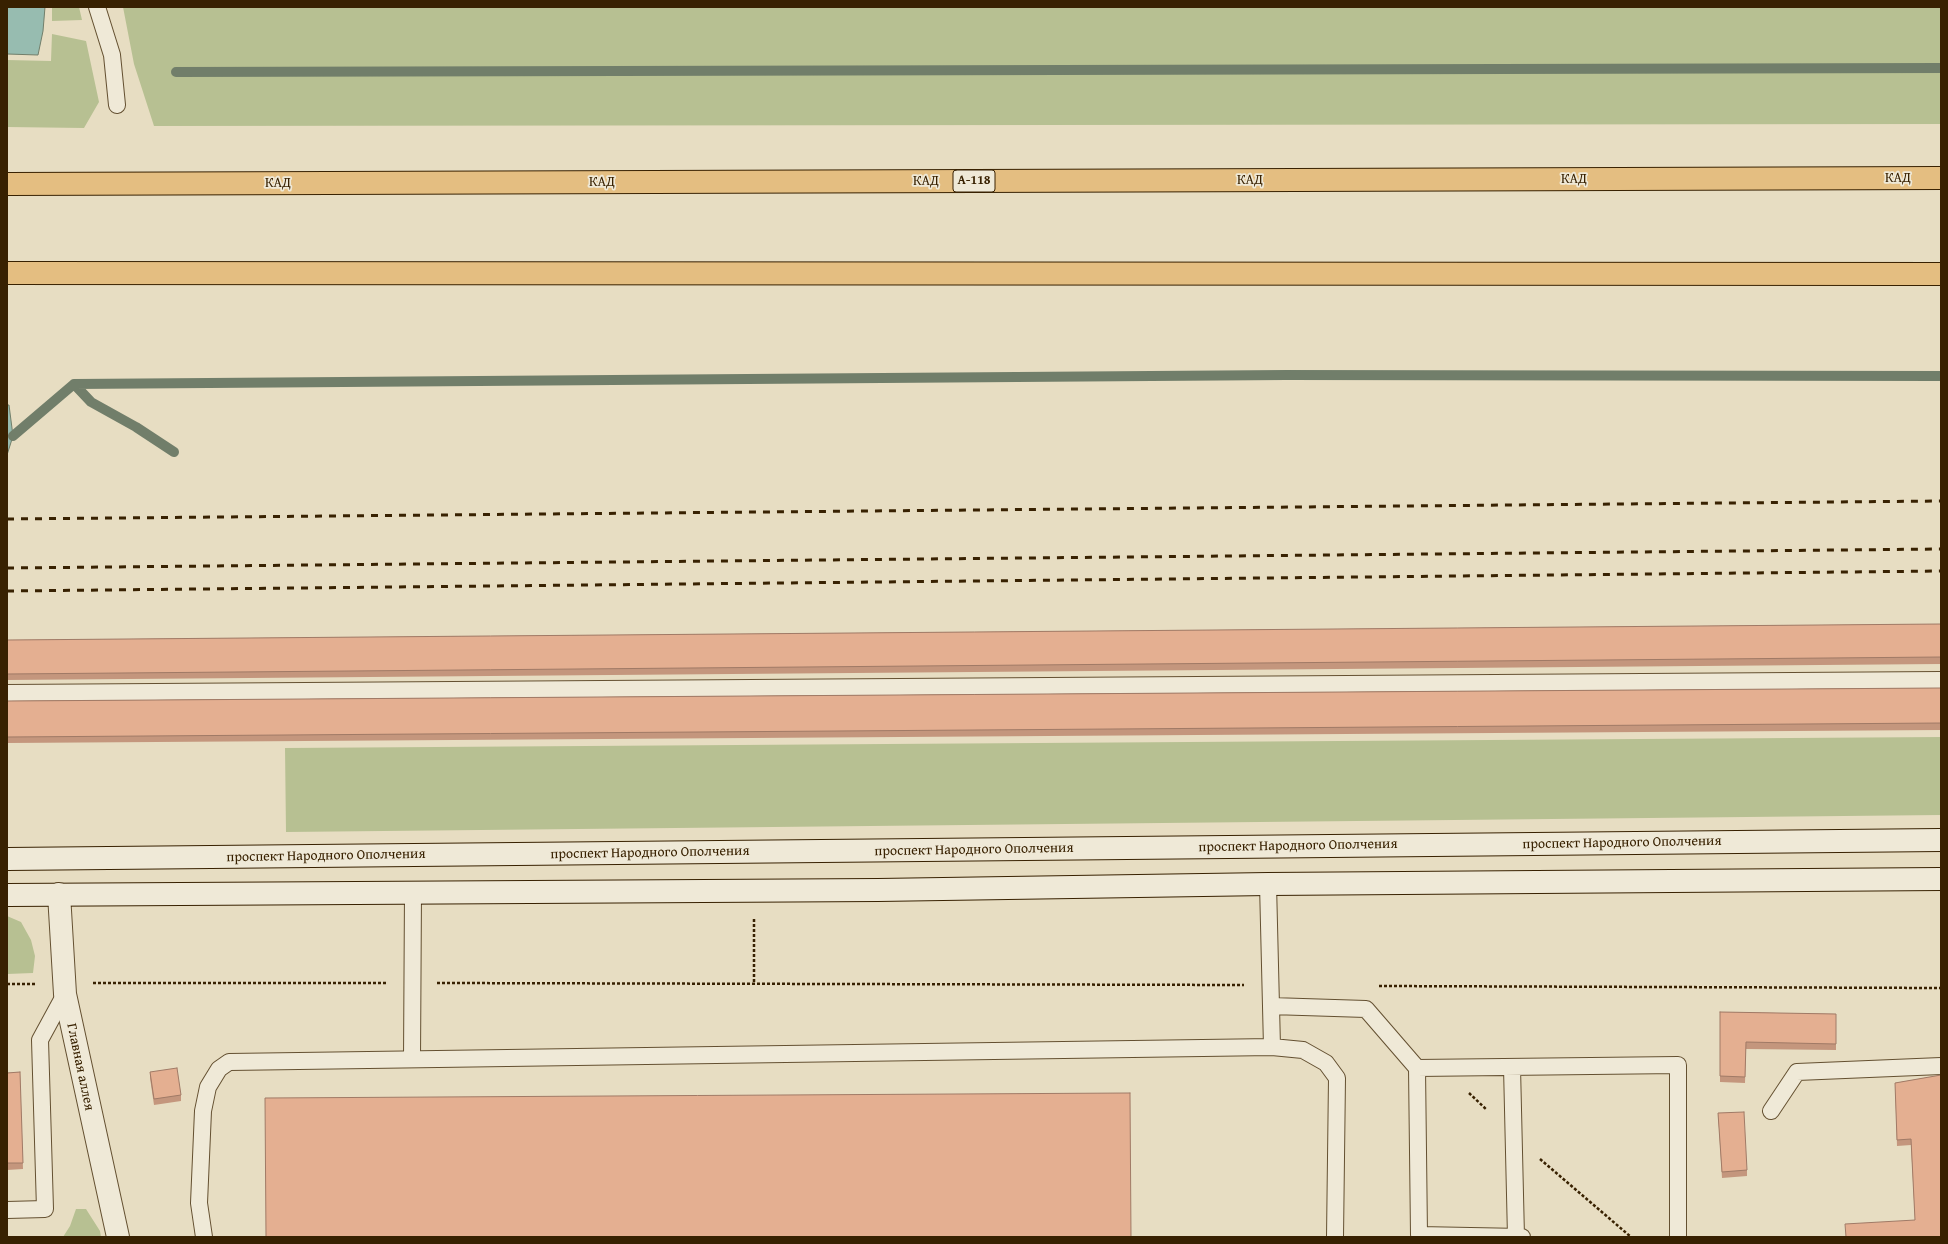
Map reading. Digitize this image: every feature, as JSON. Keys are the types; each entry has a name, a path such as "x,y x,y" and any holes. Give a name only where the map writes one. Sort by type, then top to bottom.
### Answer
{"highway":[{"name":"КАД","path":"7,184 1941,178"},
{"path":"7,273 1941,274"}],"main road":[{"name":"проспект Народного Ополчения","path":"7,859 1941,840"},
{"path":"7,895 878,890 1268,884 1941,879"},
{"name":"Главная аллея","path":"59,894 64,989 118,1237"}],"lane":[{"path":"97,7 112,55 117,104"},
{"path":"7,693 1941,680"},
{"path":"1268,884 1272,1047"},
{"path":"412,1060 413,892"},
{"path":"7,1210 45,1209 40,1040 64,989"},
{"path":"1271,1006 1366,1009 1417,1068 1418,1235 1522,1237"},
{"path":"204,1237 199,1203 203,1111 208,1087 219,1069 229,1062 1272,1047 1303,1050 1326,1063 1337,1078 1335,1237"},
{"path":"1417,1068 1678,1065 1678,1237"},
{"path":"1771,1111 1797,1072 1941,1066"},
{"path":"1512,1067 1516,1237"}],"path":[{"path":"754,911 754,984"},
{"path":"7,984 64,989 413,982 1270,985"},
{"path":"1375,986 1941,988"}],"green space":[{"path":"52,7 79,7 82,20 52,21"},
{"path":"123,7 1941,7 1941,124 154,126 134,64"},
{"path":"52,34 86,41 99,102 84,128 7,127 7,60 51,61"},
{"path":"1941,737 1941,815 286,832 285,748"},
{"path":"7,916 21,922 31,940 35,956 33,973 7,974"},
{"path":"76,1209 86,1209 100,1231 101,1237 63,1237 70,1226"}],"water":[{"path":"7,7 45,7 43,31 38,55 7,54"},
{"path":"7,405 9,405 13,436 7,455"}],"building":[{"path":"1941,624 1941,657 7,674 7,640"},
{"path":"1941,688 1941,723 7,737 7,701"},
{"path":"1720,1012 1836,1014 1836,1044 1746,1042 1745,1077 1720,1076"},
{"path":"177,1068 181,1095 154,1099 150,1072"},
{"path":"20,1072 23,1163 7,1163 7,1073"},
{"path":"1941,1075 1941,1237 1846,1237 1845,1224 1915,1220 1911,1139 1897,1140 1895,1083"},
{"path":"1130,1093 1131,1237 266,1237 265,1098"},
{"path":"1744,1112 1747,1170 1722,1172 1718,1113"}],"waterway":[{"path":"176,72 1941,68"},
{"path":"13,436 74,384 1286,375 1941,376"},
{"path":"74,384 91,402 136,427 174,452"}],"railway":[{"path":"7,519 1941,501"},
{"path":"7,568 1941,549"},
{"path":"7,591 1941,571"}]}
